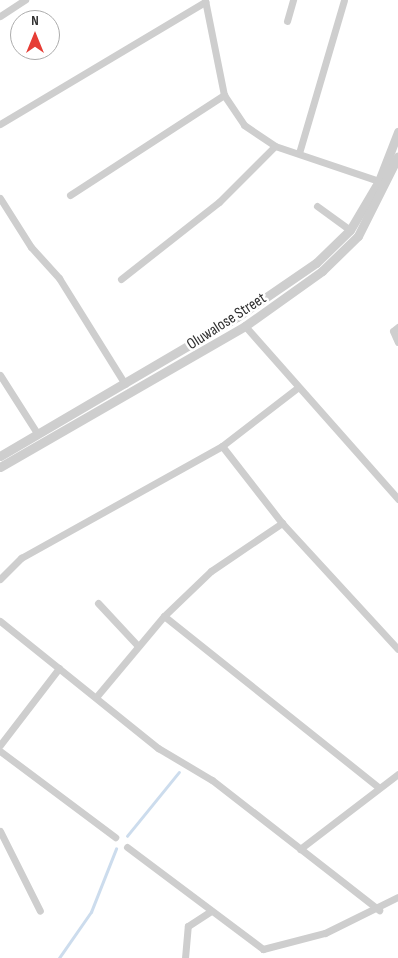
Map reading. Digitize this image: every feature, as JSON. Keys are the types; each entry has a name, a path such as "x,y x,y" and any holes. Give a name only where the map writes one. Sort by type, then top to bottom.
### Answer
{"street":[{"path":"0,16 25,0"},
{"path":"287,21 293,0"},
{"path":"299,154 344,0"},
{"path":"0,124 205,1 224,95 244,125 276,146 379,181"},
{"path":"70,195 224,95"},
{"name":"Oluwalose Street","path":"0,467 103,402 125,384 237,317 316,263 350,230 379,181 398,132"},
{"path":"121,279 219,202 276,146"},
{"name":"Oluwalose Street","path":"0,456 37,433 103,402 245,326 348,248 376,207 398,156"},
{"path":"0,198 31,247 59,278 125,384"},
{"path":"318,206 350,230"},
{"path":"245,326 398,499"},
{"path":"398,327 393,331 398,342"},
{"path":"0,375 37,433"},
{"path":"0,579 20,558 222,446 298,388"},
{"path":"222,446 282,523 398,649"},
{"path":"96,696 164,616 238,548 282,523"},
{"path":"98,603 138,646"},
{"path":"164,616 378,788"},
{"path":"0,621 96,696 158,748 212,780 379,910"},
{"path":"0,745 59,668"},
{"path":"0,751 115,837"},
{"path":"300,849 398,774"},
{"path":"0,831 40,911"},
{"path":"127,847 263,949 325,933 379,910 398,897"},
{"path":"185,958 188,926 211,911"}],"waterway":[{"path":"127,836 179,772"},
{"path":"59,958 91,912 116,849"}]}
